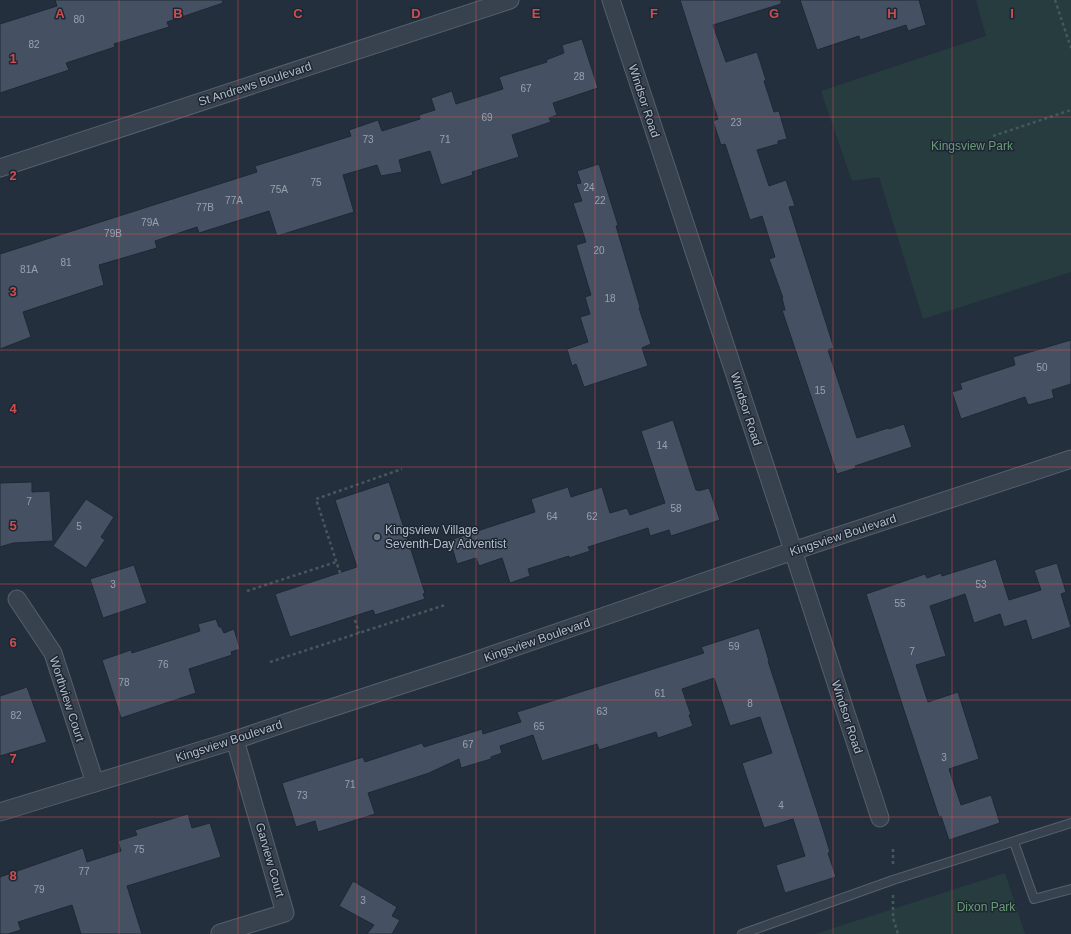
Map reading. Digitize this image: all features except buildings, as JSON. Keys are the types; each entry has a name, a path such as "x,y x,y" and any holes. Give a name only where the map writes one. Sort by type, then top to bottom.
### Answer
{"street":[{"name":"St Andrews Boulevard","path":"0,168 510,0"},
{"name":"Windsor Road","path":"611,0 880,818"},
{"name":"Kingsview Boulevard","path":"0,812 235,740 466,664 793,551 1071,459"},
{"name":"Worthview Court","path":"17,599 53,653 95,783"},
{"name":"Garview Court","path":"220,933 285,913 235,740"}],"lane":[{"path":"742,934 893,880 1071,823"},
{"path":"1014,842 1034,899 1071,889"}],"path":[{"path":"1056,0 1069,36 1071,48"},
{"path":"993,136 1071,110"},
{"path":"340,572 316,499 402,469"},
{"path":"247,591 336,562"},
{"path":"270,662 445,605"},
{"path":"355,620 359,633"}],"green space":[{"name":"Kingsview Park","path":"976,0 1071,0 1071,272 923,319 879,177 852,181 821,91 986,36"},
{"name":"Dixon Park","path":"1005,873 1025,934 815,934"}],"place":[{"name":"Kingsview Village Seventh-Day Adventist","path":"377,537"}]}
